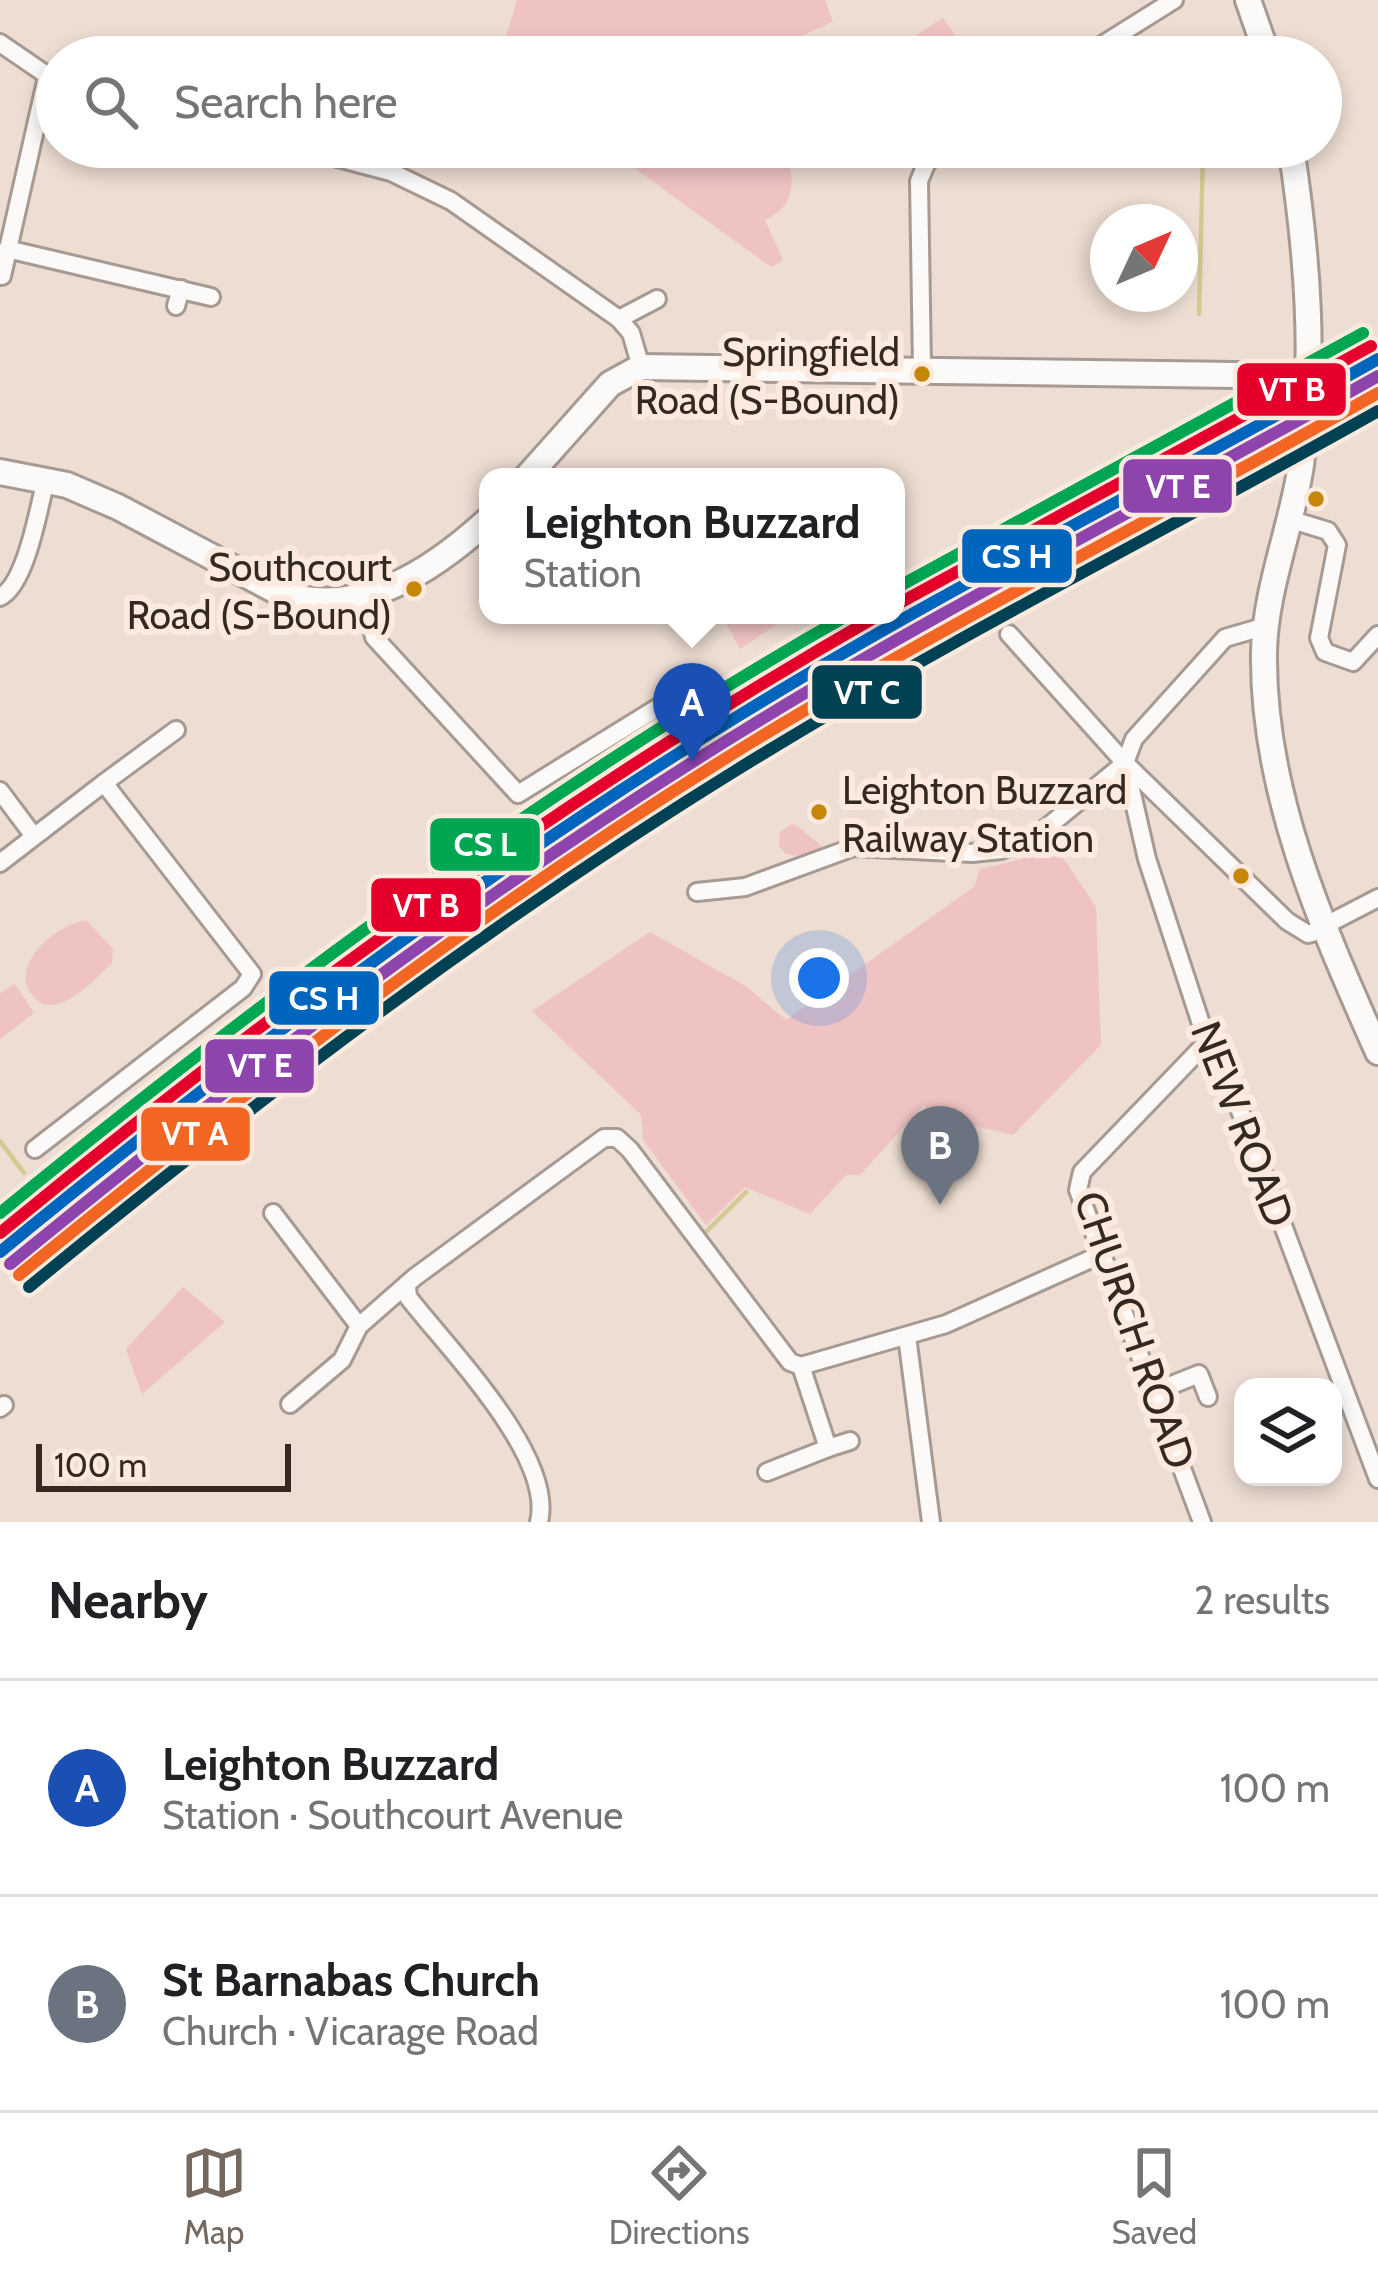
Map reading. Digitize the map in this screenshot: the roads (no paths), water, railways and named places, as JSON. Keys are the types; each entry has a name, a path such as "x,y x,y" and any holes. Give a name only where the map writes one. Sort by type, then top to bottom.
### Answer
{"street":[{"path":"1117,36 1174,0"},
{"path":"1248,0 1261,36"},
{"path":"0,43 36,69"},
{"path":"2,276 36,140"},
{"path":"376,168 451,201 619,319 631,333 641,367"},
{"path":"922,367 919,181 924,168"},
{"path":"1294,168 1306,267 1308,371 1292,520 1266,626 1265,710 1273,758 1324,928 1378,1052"},
{"path":"7,248 179,298 212,297"},
{"path":"619,319 657,299"},
{"path":"535,468 610,384 641,367 1308,371"},
{"path":"0,472 46,479 118,507 282,594 336,604 365,598 441,559 479,527"},
{"path":"0,597 12,589 27,551 46,479"},
{"path":"1292,520 1328,531 1337,545 1318,638 1325,652 1354,662 1378,635"},
{"path":"365,598 374,637 518,794 686,690"},
{"path":"697,892 745,887 854,847 972,853 1000,850 1034,838 1125,763 1133,739 1225,638 1266,626"},
{"path":"1009,634 1125,763 1299,932 1324,928 1378,898"},
{"path":"0,863 176,730"},
{"name":"NEW ROAD","path":"1125,763 1147,859 1208,1042 1221,1060 1332,1378"},
{"path":"35,1149 243,988 252,974 104,783"},
{"path":"0,791 33,835"},
{"name":"CHURCH ROAD","path":"1202,1522 1078,1190 1082,1172 1208,1042"},
{"path":"290,1404 342,1360 359,1326 604,1138 617,1138 790,1362 801,1366 907,1336 1102,1254"},
{"path":"273,1213 359,1326"},
{"path":"407,1287 408,1297 518,1441 539,1481 538,1522"},
{"path":"907,1336 931,1522"},
{"path":"801,1366 828,1448"},
{"path":"1154,1392 1199,1373 1208,1397"},
{"name":"NEW ROAD","path":"1342,1406 1378,1479"},
{"path":"767,1472 850,1441"}],"waterway":[{"path":"1199,314 1203,168"},
{"path":"0,1141 24,1173"},
{"path":"705,1233 746,1192"}],"place":[{"name":"Springfield Road (S-Bound)","path":"922,374"},
{"name":"Southcourt Road (S-Bound)","path":"414,589"},
{"name":"Leighton Buzzard","path":"692,762"},
{"name":"Leighton Buzzard Railway Station","path":"819,812"},
{"name":"St Barnabas Church","path":"940,1205"}]}
